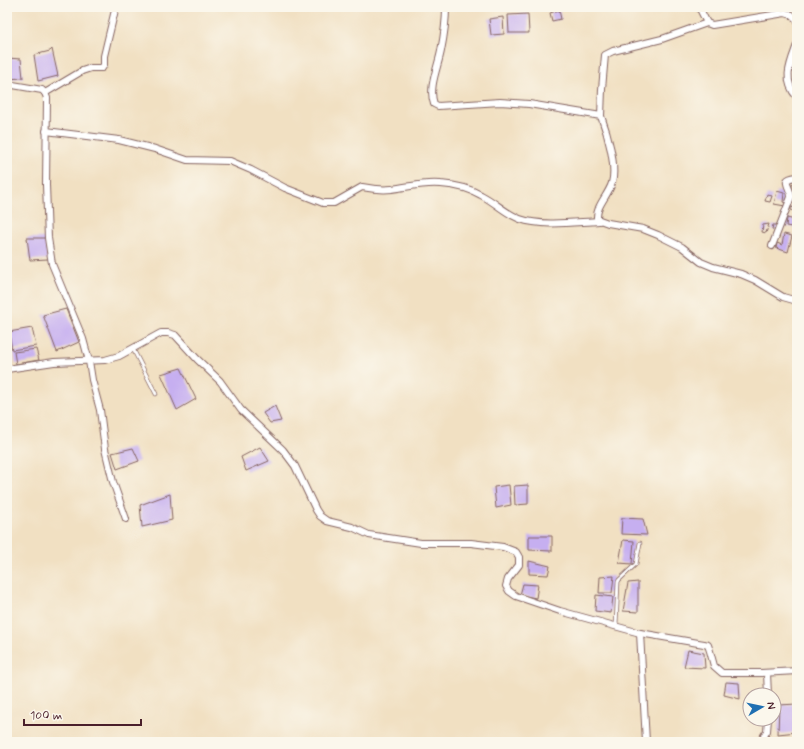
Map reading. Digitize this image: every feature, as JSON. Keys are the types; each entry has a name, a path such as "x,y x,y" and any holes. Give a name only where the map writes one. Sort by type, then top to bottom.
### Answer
{"street":[{"path":"446,7 446,26 442,51 433,87 434,104 438,106 500,102 529,104 601,116"},
{"path":"699,7 707,23"},
{"path":"45,93 82,71 91,68 102,68 104,65 104,56 115,10"},
{"path":"599,221 596,217 599,207 612,183 613,174 612,158 607,132 601,116 605,55 613,51 662,39 707,23 719,25 785,13 792,15 797,20"},
{"path":"797,45 788,79 791,90 797,97"},
{"path":"7,84 42,90 47,98 46,185 48,238 52,264 82,339 89,361 92,380 100,410 104,449 113,482 126,519"},
{"path":"46,130 118,140 155,149 187,160 230,161 285,188 323,203 334,204 362,187 391,189 424,183 440,184 459,187 480,194 509,214 535,222 568,223 599,221 643,228 682,247 701,262 713,267 741,274 755,280 783,297 797,301"},
{"path":"772,246 791,197 791,193 786,182 790,178 797,177"},
{"path":"7,369 54,362 105,360 119,356 161,333 168,332 175,335 197,359 220,380 241,410 283,450 295,466 316,510 320,516 327,521 352,527 369,535 421,543 471,543 503,547 516,552 519,557 519,565 508,578 506,586 509,591 516,596 616,626 708,646 714,666 722,673 797,671"},
{"path":"640,632 646,742"},
{"path":"767,673 768,687"},
{"path":"760,742 767,731 767,727"}],"lane":[{"path":"133,349 156,394"},
{"path":"616,626 618,582 636,564 640,543"}],"building":[{"path":"559,10 561,19 552,21 550,13"},
{"path":"528,14 529,33 509,33 508,15"},
{"path":"503,17 504,34 491,35 489,19"},
{"path":"52,49 58,76 38,81 34,55 50,51"},
{"path":"7,58 21,59 23,78 7,79"},
{"path":"792,184 796,185 795,191 792,189"},
{"path":"777,191 784,193 783,202 786,203 785,206 774,204"},
{"path":"767,194 772,196 770,202 765,201"},
{"path":"797,205 797,212 791,210 791,207 796,208"},
{"path":"796,215 797,228 786,226 787,218 795,220"},
{"path":"769,224 766,233 762,232 763,225"},
{"path":"773,225 778,225 777,230 772,229"},
{"path":"784,234 792,236 788,252 776,248 777,243 782,245"},
{"path":"27,238 45,238 48,259 30,260"},
{"path":"66,309 79,342 57,352 43,315"},
{"path":"32,328 36,346 12,350 9,332"},
{"path":"36,349 39,360 16,364 14,352"},
{"path":"181,368 196,399 177,410 161,374"},
{"path":"275,406 281,421 270,423 263,413"},
{"path":"260,447 269,461 246,471 241,457"},
{"path":"133,448 139,461 117,469 112,453"},
{"path":"509,485 511,505 496,508 494,487"},
{"path":"528,485 528,504 515,505 514,486"},
{"path":"170,494 172,520 142,527 140,505"},
{"path":"622,518 643,519 647,535 621,534"},
{"path":"529,536 552,536 552,551 529,550"},
{"path":"623,540 634,541 632,564 619,563"},
{"path":"529,561 550,566 548,575 529,574"},
{"path":"614,576 612,593 599,593 600,577"},
{"path":"638,582 638,612 623,611 628,583"},
{"path":"523,584 538,585 536,598 520,595"},
{"path":"596,595 613,597 611,613 595,611"},
{"path":"688,650 704,653 705,668 684,667"},
{"path":"726,682 739,683 740,699 724,695"},
{"path":"797,704 797,732 778,734 778,727 782,727 782,705"}]}
